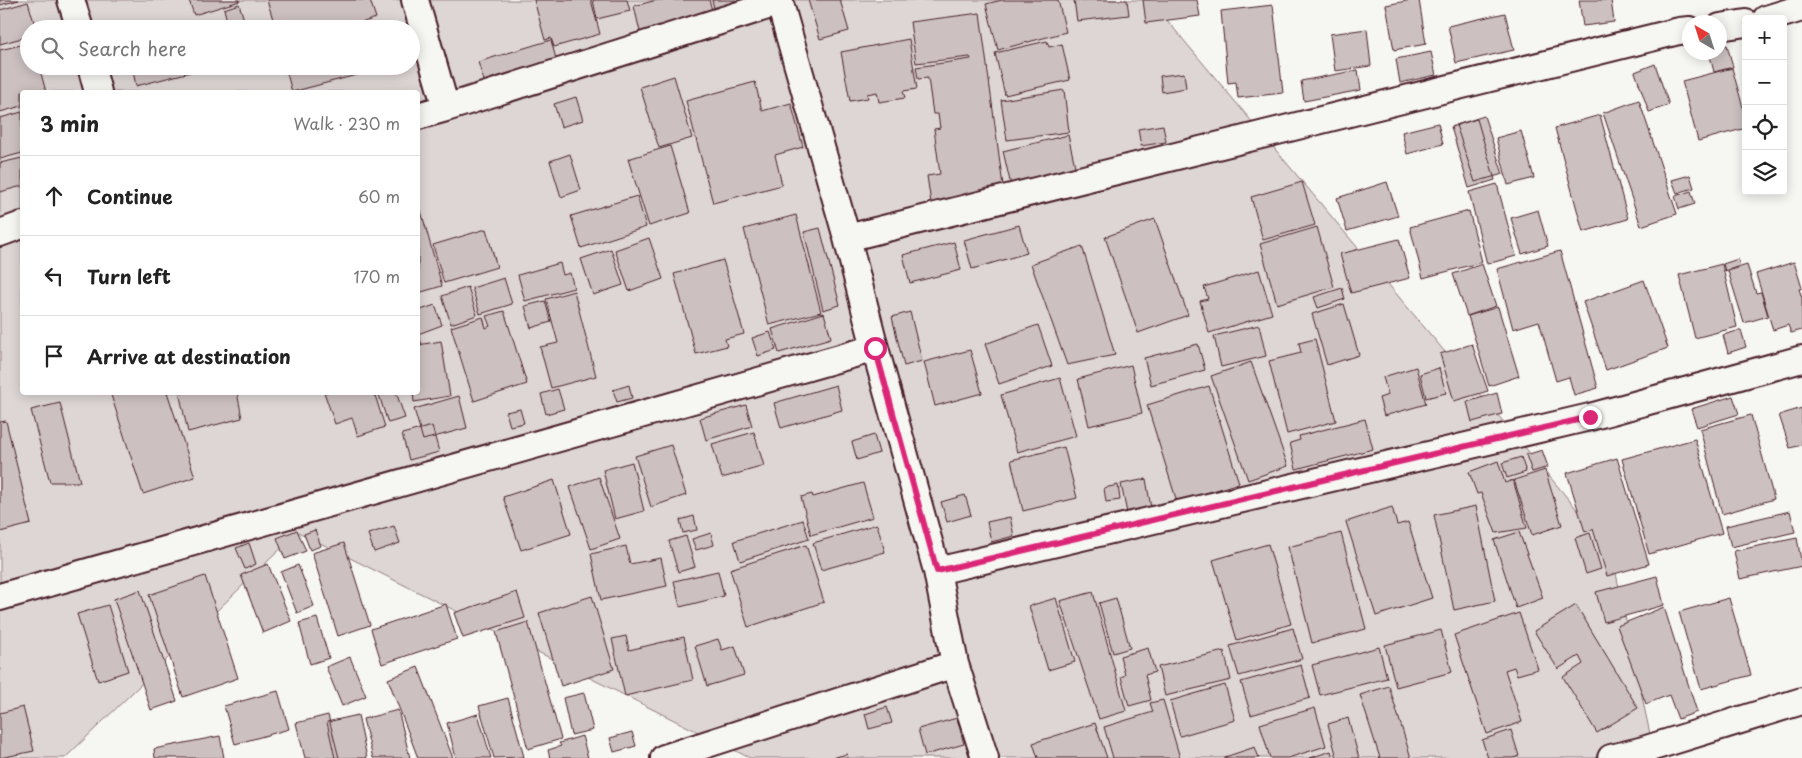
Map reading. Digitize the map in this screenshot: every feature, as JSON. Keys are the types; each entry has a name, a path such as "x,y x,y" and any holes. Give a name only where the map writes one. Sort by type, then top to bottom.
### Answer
{"street":[{"path":"71,0 77,20"},
{"path":"415,0 446,108"},
{"path":"420,115 780,1 847,238 875,348 937,571 955,664 985,758"},
{"path":"1779,15 1802,8"},
{"path":"1727,26 1742,24"},
{"path":"847,238 1682,31"},
{"path":"93,75 97,90"},
{"path":"0,232 20,226"},
{"path":"0,597 875,348"},
{"path":"937,571 1590,417 1802,359"},
{"path":"664,758 955,664"},
{"path":"1611,758 1640,751 1802,701"}],"shaded area":[{"path":"0,0 1150,0 1611,550 1655,758 750,758 298,532 65,758 0,758"}],"building":[{"path":"0,0 19,0 0,5"},
{"path":"189,0 240,0 240,1 194,15"},
{"path":"267,0 370,0 376,18 370,20 273,20"},
{"path":"534,0 591,0 600,34 554,47 551,38 545,40"},
{"path":"593,0 627,0 630,11 597,19"},
{"path":"657,0 709,0 713,13 640,32 634,6"},
{"path":"712,0 736,0 739,10 716,15"},
{"path":"808,0 840,0 849,31 820,39"},
{"path":"1002,0 1058,0 1066,32 998,50 986,4"},
{"path":"1074,0 1127,0 1129,15 1077,21"},
{"path":"1143,0 1197,0 1200,16 1146,23"},
{"path":"1419,0 1426,44 1394,50 1386,5"},
{"path":"1579,0 1611,0 1614,22 1583,26"},
{"path":"28,2 33,20 20,20 20,38 0,44 0,10"},
{"path":"239,4 244,20 227,20 224,9"},
{"path":"1273,5 1283,93 1238,98 1236,82 1228,83 1221,11"},
{"path":"980,13 1004,193 931,203 927,176 940,174 934,129 940,128 938,114 933,114 928,78 918,79 916,67 971,59 970,57 916,63 910,22"},
{"path":"1505,13 1514,50 1456,63 1448,26"},
{"path":"1367,29 1371,66 1335,71 1330,34"},
{"path":"909,39 917,89 903,91 905,98 879,102 877,92 867,94 868,98 850,101 841,52"},
{"path":"551,40 556,59 484,81 478,62"},
{"path":"1047,41 1049,47 1062,44 1070,80 1005,95 995,53"},
{"path":"20,45 20,75 41,75 45,90 20,90 20,107 0,112 0,50"},
{"path":"1727,45 1733,67 1714,72 1711,60 1727,60"},
{"path":"1431,52 1436,75 1400,83 1396,59"},
{"path":"1655,64 1669,105 1649,112 1635,72"},
{"path":"1732,68 1742,104 1742,129 1698,141 1682,81"},
{"path":"1358,70 1361,90 1304,101 1301,81"},
{"path":"1184,73 1186,88 1162,92 1160,76"},
{"path":"134,75 179,75 136,86"},
{"path":"287,75 356,75 300,90 291,90"},
{"path":"674,76 692,138 659,148 640,87"},
{"path":"755,82 762,111 791,103 803,147 775,155 782,185 713,203 686,101"},
{"path":"1064,90 1069,132 1007,140 1001,100"},
{"path":"576,97 583,120 561,127 554,104"},
{"path":"1639,100 1677,214 1641,226 1603,113"},
{"path":"20,113 20,154 0,159 0,118"},
{"path":"1600,115 1628,219 1583,232 1555,128"},
{"path":"1484,116 1503,174 1475,182 1456,125"},
{"path":"1477,119 1495,180 1469,188 1451,127"},
{"path":"1438,123 1443,144 1407,154 1402,132"},
{"path":"1163,125 1166,142 1141,146 1138,129"},
{"path":"1521,131 1534,178 1508,185 1496,138"},
{"path":"1068,135 1077,175 1012,190 1003,151"},
{"path":"670,146 690,213 649,226 628,159"},
{"path":"570,154 581,190 561,197 550,161"},
{"path":"20,158 20,187 0,192 0,163"},
{"path":"1690,175 1694,188 1677,193 1672,180"},
{"path":"1302,182 1315,225 1263,240 1251,197"},
{"path":"1387,182 1398,216 1347,231 1337,198"},
{"path":"1497,184 1516,256 1487,264 1469,192"},
{"path":"1691,191 1695,204 1679,209 1675,196"},
{"path":"637,196 646,227 581,248 571,216"},
{"path":"420,207 442,286 420,292"},
{"path":"1538,210 1548,246 1522,254 1511,218"},
{"path":"1469,211 1482,262 1423,278 1410,227"},
{"path":"796,215 821,312 769,325 744,229"},
{"path":"1155,219 1188,315 1138,333 1105,237"},
{"path":"1019,225 1027,253 972,269 964,240"},
{"path":"1317,227 1334,287 1277,304 1260,244"},
{"path":"820,228 840,305 823,310 804,232"},
{"path":"486,229 497,267 444,283 433,245"},
{"path":"649,238 663,279 629,291 615,250"},
{"path":"1399,239 1410,278 1351,293 1340,254"},
{"path":"954,242 961,270 910,283 903,255"},
{"path":"1082,246 1115,355 1067,365 1031,264"},
{"path":"611,249 623,285 593,295 581,259"},
{"path":"1560,251 1598,388 1574,395 1569,377 1556,381 1539,321 1513,329 1497,269"},
{"path":"1738,259 1740,266 1725,271 1723,264"},
{"path":"723,260 744,334 725,339 727,346 696,354 674,274"},
{"path":"1794,262 1802,288 1799,289 1802,298 1802,330 1791,333 1788,325 1773,330 1756,274"},
{"path":"560,263 563,275 570,273 574,288 525,301 518,275"},
{"path":"1482,264 1496,306 1467,316 1453,274"},
{"path":"1722,264 1737,327 1695,338 1679,275"},
{"path":"1747,265 1756,293 1761,292 1768,316 1744,323 1728,271"},
{"path":"1259,270 1272,314 1209,333 1200,301 1208,299 1204,287"},
{"path":"504,278 512,304 480,314 472,288"},
{"path":"1644,280 1668,348 1606,370 1583,302"},
{"path":"468,287 477,315 451,324 442,296"},
{"path":"1342,288 1345,299 1318,308 1314,297"},
{"path":"574,291 596,376 551,388 540,347 558,343 546,299"},
{"path":"545,301 551,322 531,328 525,306"},
{"path":"1344,304 1359,355 1327,365 1312,314"},
{"path":"435,305 442,325 420,333 420,310"},
{"path":"1498,307 1519,376 1489,386 1468,316"},
{"path":"504,311 527,384 474,401 451,327 483,317 486,328 490,326 486,316"},
{"path":"910,312 922,361 904,366 892,317"},
{"path":"824,313 831,338 779,353 772,329"},
{"path":"1038,325 1052,366 999,384 985,344"},
{"path":"1259,325 1266,356 1221,367 1214,336"},
{"path":"1741,330 1746,347 1728,353 1723,335"},
{"path":"770,332 776,350 758,356 752,338"},
{"path":"1315,339 1336,421 1287,434 1269,361 1301,353 1299,343"},
{"path":"441,341 450,396 414,402 413,395 420,395 420,345"},
{"path":"1198,344 1205,370 1151,385 1144,358"},
{"path":"1472,344 1488,391 1454,401 1440,354"},
{"path":"970,350 982,393 935,406 924,362"},
{"path":"1251,362 1288,466 1248,480 1211,376"},
{"path":"1131,365 1142,413 1089,426 1078,379"},
{"path":"1416,367 1426,404 1384,416 1379,398 1388,395 1383,377"},
{"path":"1439,368 1446,393 1426,398 1420,374"},
{"path":"1060,378 1076,436 1017,452 1001,395"},
{"path":"629,385 632,398 617,402 613,390"},
{"path":"836,385 842,410 781,428 774,403"},
{"path":"1209,386 1239,483 1177,502 1147,405"},
{"path":"558,389 564,409 546,414 541,394"},
{"path":"1497,393 1502,414 1472,422 1467,402"},
{"path":"111,395 168,395 195,477 143,494"},
{"path":"180,395 238,395 242,418 188,432"},
{"path":"325,395 375,395 385,427 358,436 352,418 335,424"},
{"path":"379,395 397,395 405,418 388,423"},
{"path":"459,396 467,428 423,440 414,409"},
{"path":"1733,396 1739,414 1697,427 1691,409"},
{"path":"60,403 80,482 50,482 31,410"},
{"path":"746,405 752,426 706,440 700,418"},
{"path":"1802,408 1802,445 1790,448 1779,415"},
{"path":"520,409 524,423 510,426 506,412"},
{"path":"1751,415 1774,499 1722,514 1700,429"},
{"path":"1365,419 1373,449 1296,469 1290,443 1300,440 1299,436"},
{"path":"6,421 31,524 0,532 0,422"},
{"path":"432,426 439,452 409,460 402,434"},
{"path":"754,432 764,466 722,478 712,444"},
{"path":"874,435 879,453 857,460 852,442"},
{"path":"1695,439 1722,533 1649,554 1622,459"},
{"path":"671,445 686,495 651,507 635,456"},
{"path":"1064,447 1077,498 1023,511 1011,460"},
{"path":"1542,450 1548,467 1532,472 1526,455"},
{"path":"1521,457 1526,472 1507,478 1502,463"},
{"path":"1617,458 1649,564 1607,576 1593,529 1585,532 1567,473"},
{"path":"1498,461 1505,483 1513,480 1527,528 1496,533 1481,493 1477,494 1469,472"},
{"path":"632,462 644,511 615,519 603,470"},
{"path":"1545,470 1562,525 1532,535 1514,480"},
{"path":"599,477 620,539 591,549 570,487"},
{"path":"1146,479 1151,508 1127,513 1121,484"},
{"path":"554,480 571,534 521,550 503,497"},
{"path":"863,483 873,517 811,535 801,497 812,494 813,497"},
{"path":"1118,485 1120,500 1106,502 1104,488"},
{"path":"965,495 971,515 947,522 941,502"},
{"path":"1476,506 1495,601 1454,610 1434,515"},
{"path":"1392,507 1397,525 1408,522 1432,598 1376,616 1346,522"},
{"path":"1790,511 1795,532 1731,547 1726,526"},
{"path":"694,516 697,530 683,533 680,520"},
{"path":"1010,517 1014,536 991,542 987,522"},
{"path":"803,520 809,539 740,561 734,541"},
{"path":"877,524 885,552 821,570 813,543"},
{"path":"394,526 400,543 374,552 368,534"},
{"path":"297,530 306,551 285,559 277,538"},
{"path":"315,530 321,546 310,550 304,534"},
{"path":"1519,532 1543,598 1516,608 1494,540"},
{"path":"711,533 714,545 696,550 692,539"},
{"path":"1341,533 1366,629 1312,643 1288,547"},
{"path":"1590,533 1601,569 1586,574 1575,538"},
{"path":"686,536 695,567 678,572 669,541"},
{"path":"1797,538 1802,566 1740,579 1734,551"},
{"path":"249,543 256,564 245,569 236,548"},
{"path":"344,543 370,625 338,636 312,553"},
{"path":"1268,544 1291,624 1237,640 1213,560"},
{"path":"806,545 824,602 748,627 730,569"},
{"path":"626,546 630,564 661,558 667,586 601,600 591,554"},
{"path":"268,564 291,621 263,633 241,575"},
{"path":"298,565 314,606 297,613 281,572"},
{"path":"718,571 724,596 680,607 674,581"},
{"path":"205,576 238,678 183,697 149,595"},
{"path":"1657,576 1664,605 1604,622 1596,592"},
{"path":"140,590 177,701 151,710 114,599"},
{"path":"517,592 525,618 463,638 454,613"},
{"path":"1093,592 1126,711 1099,719 1060,601"},
{"path":"592,596 614,669 561,686 539,613"},
{"path":"1056,598 1075,662 1048,670 1029,606"},
{"path":"1116,598 1130,648 1113,653 1099,603"},
{"path":"1729,598 1751,675 1701,689 1679,612"},
{"path":"446,604 457,639 382,664 371,629"},
{"path":"108,605 128,671 98,681 77,614"},
{"path":"1576,605 1638,708 1597,733 1563,677 1583,664 1579,656 1558,669 1534,631"},
{"path":"1664,607 1697,712 1678,719 1669,695 1646,704 1617,626"},
{"path":"1519,613 1538,669 1517,675 1514,667 1505,670 1522,722 1487,734 1454,635"},
{"path":"317,618 329,658 310,664 299,623"},
{"path":"528,622 561,739 528,749 496,632"},
{"path":"1293,628 1302,659 1239,676 1230,646"},
{"path":"1441,630 1452,672 1396,687 1385,645"},
{"path":"626,636 629,650 684,637 693,680 625,696 612,639"},
{"path":"718,639 722,650 735,646 744,675 707,686 695,646"},
{"path":"1379,647 1387,678 1320,695 1312,665"},
{"path":"1148,648 1155,672 1145,675 1151,700 1129,706 1121,677 1125,675 1120,656"},
{"path":"1224,651 1231,680 1165,696 1158,667"},
{"path":"350,657 366,696 342,706 326,667"},
{"path":"1301,665 1310,698 1251,715 1241,682"},
{"path":"418,667 453,758 418,758 388,679"},
{"path":"1225,685 1235,720 1180,736 1170,701"},
{"path":"1389,686 1411,758 1380,758 1360,695"},
{"path":"278,691 289,729 235,744 224,706"},
{"path":"584,693 593,730 571,735 563,698"},
{"path":"508,698 524,757 494,758 479,706"},
{"path":"1163,700 1180,758 1113,758 1104,727 1153,712 1150,703"},
{"path":"23,707 34,751 0,758 0,713"},
{"path":"887,707 892,723 869,729 865,714"},
{"path":"1315,708 1326,746 1288,758 1270,758 1260,724"},
{"path":"398,710 410,758 373,758 363,719"},
{"path":"478,714 491,758 456,758 447,723"},
{"path":"328,715 339,758 305,758 296,723"},
{"path":"358,715 367,758 335,758 327,722"},
{"path":"957,718 964,744 925,755 918,729"},
{"path":"1348,718 1359,758 1337,758 1328,724"},
{"path":"1095,723 1107,758 1038,758 1033,743"},
{"path":"1511,730 1519,756 1513,758 1488,758 1482,740"},
{"path":"632,732 636,746 614,752 610,738"},
{"path":"220,736 224,758 155,758 154,749"},
{"path":"582,736 588,758 550,758 548,750 561,746 559,743"},
{"path":"1255,747 1259,758 1225,758 1225,757"},
{"path":"1331,751 1333,758 1310,758"},
{"path":"847,754 848,758 832,758"}],"route":[{"path":"875,348 937,571 1590,417"}]}
